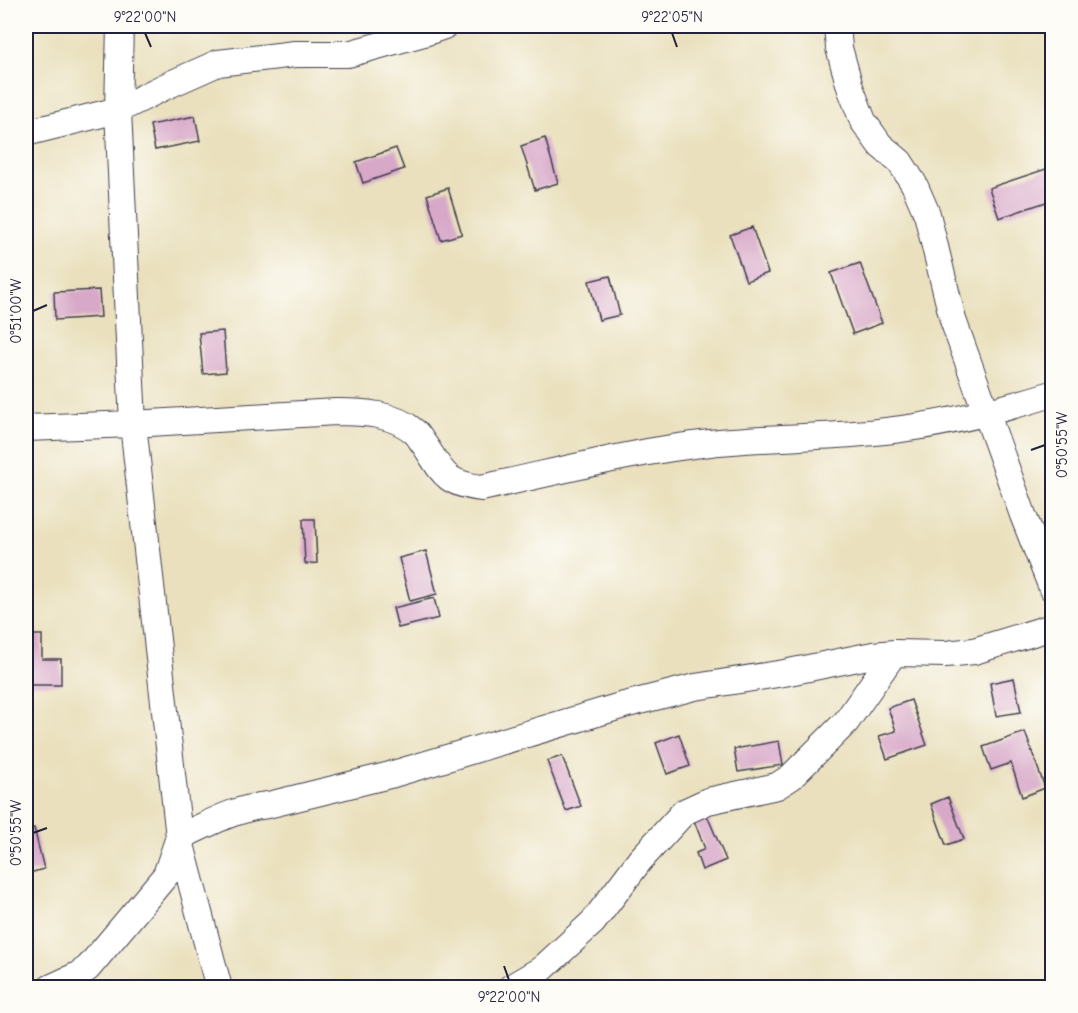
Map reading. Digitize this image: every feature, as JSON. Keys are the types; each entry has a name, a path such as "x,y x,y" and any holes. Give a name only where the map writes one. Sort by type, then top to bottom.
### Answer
{"street":[{"path":"120,26 118,110 133,424 179,837 219,987"},
{"path":"26,133 118,110 218,63 295,54 348,54 444,26"},
{"path":"837,26 850,87 863,121 880,145 900,162 914,184 927,214 953,320 1023,515 1053,588"},
{"path":"26,428 133,424 336,411 364,412 385,417 408,427 416,434 438,468 452,481 468,487 481,488 675,448 914,428 986,414 1053,394"},
{"path":"50,987 88,968 166,875 179,837 235,811 390,775 624,705 694,687 784,673 873,655 974,651 1053,627"},
{"path":"510,987 542,969 593,922 640,861 684,812 708,801 777,786 791,777 846,722 894,653"}],"building":[{"path":"195,116 200,141 155,150 150,125"},
{"path":"545,138 558,183 535,190 521,146"},
{"path":"396,148 404,169 363,183 356,162"},
{"path":"1052,167 1052,200 999,218 989,188"},
{"path":"448,188 462,234 441,240 427,195"},
{"path":"752,227 768,273 746,281 730,235"},
{"path":"860,263 882,323 853,334 831,273"},
{"path":"610,276 620,315 599,320 589,281"},
{"path":"99,290 101,317 55,320 54,292"},
{"path":"223,331 226,372 203,374 199,333"},
{"path":"303,519 315,519 317,563 305,564"},
{"path":"426,551 437,594 410,601 399,558"},
{"path":"434,598 439,618 398,628 393,608"},
{"path":"26,635 42,635 42,659 61,659 61,685 26,685"},
{"path":"1014,678 1021,712 996,716 990,683"},
{"path":"911,700 927,745 887,759 879,736 896,731 888,708"},
{"path":"1025,732 1045,788 1022,797 1011,763 991,770 983,747"},
{"path":"679,734 690,766 667,774 656,743"},
{"path":"779,741 783,765 738,772 734,749"},
{"path":"562,756 581,806 566,811 547,761"},
{"path":"948,797 964,839 946,845 931,804"},
{"path":"706,813 726,860 702,870 696,853 705,849 693,818"},
{"path":"34,828 44,869 26,874 26,830"}]}
